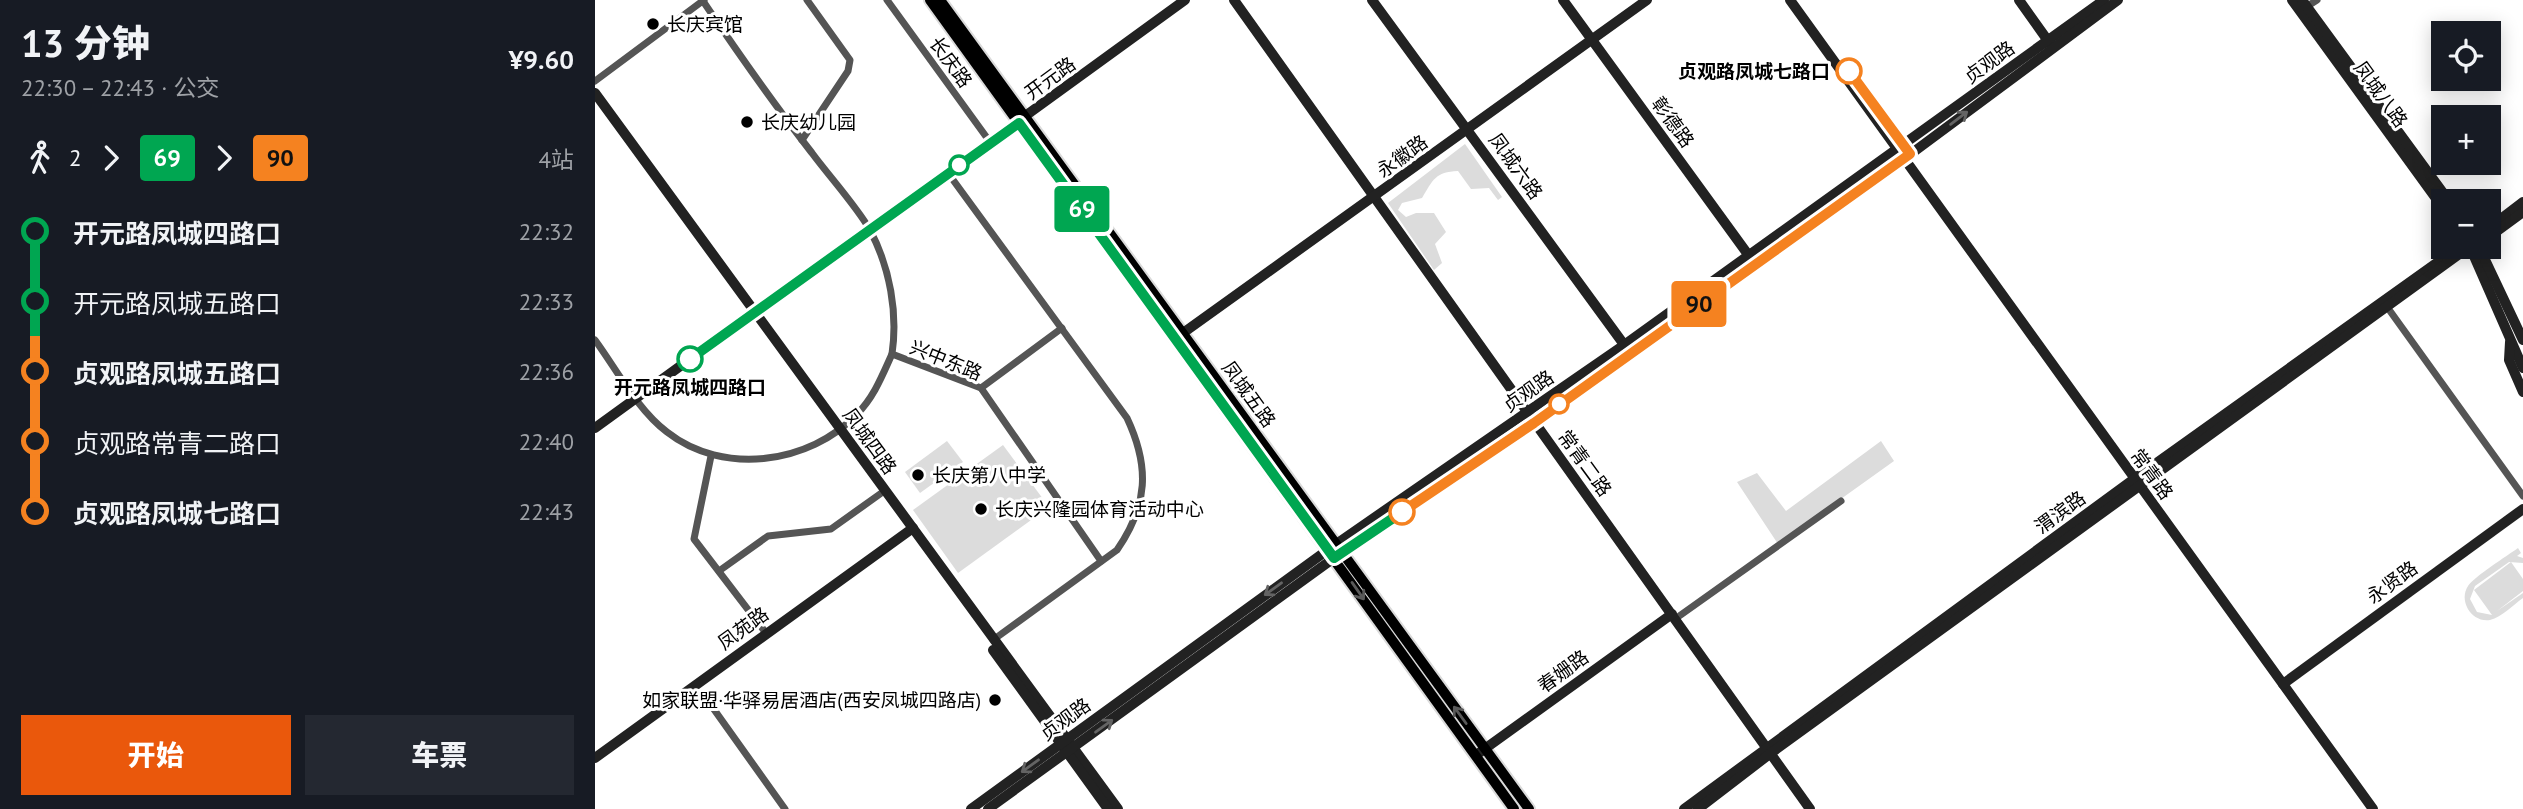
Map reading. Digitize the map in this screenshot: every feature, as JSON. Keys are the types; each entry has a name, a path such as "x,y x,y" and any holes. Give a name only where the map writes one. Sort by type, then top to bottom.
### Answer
{"main road":[{"name":"凤城五路","path":"930,0 1023,120"},
{"name":"凤城五路","path":"940,0 1023,120 1480,752 1514,809"},
{"name":"凤城五路","path":"1480,752 1529,809"}],"street":[{"path":"802,140 848,71 850,60 807,0"},
{"name":"长庆路","path":"887,0 990,142"},
{"name":"开元路","path":"595,428 1185,0"},
{"name":"常青二路","path":"1234,0 1810,809"},
{"name":"凤城六路","path":"1372,0 1628,349"},
{"name":"彰德路","path":"1563,0 1752,260"},
{"name":"永徽路","path":"1179,336 1647,0"},
{"path":"1790,0 1901,147"},
{"path":"1796,0 1901,147"},
{"path":"2019,0 2051,44"},
{"name":"贞观路","path":"1752,260 1907,157 2104,0"},
{"name":"贞观路","path":"1336,551 1534,423 1628,349 1752,260 1901,147 2118,0"},
{"name":"凤城八路","path":"2292,0 2303,6 2440,189"},
{"path":"2303,6 2317,0"},
{"path":"595,81 704,1"},
{"name":"兴中东路","path":"704,1 869,229 891,293 894,335 891,354 981,388 1101,561"},
{"name":"凤城八路","path":"2303,6 2431,191"},
{"name":"凤城四路","path":"595,93 838,431 993,640 1108,809"},
{"name":"凤城四路","path":"595,104 754,313"},
{"name":"常青路","path":"1901,147 2137,483 2373,809"},
{"path":"948,173 1127,418 1138,441 1143,462 1141,498 1130,530 1117,550 993,640"},
{"path":"2501,219 2523,202"},
{"path":"2501,228 2523,212"},
{"name":"渭滨路","path":"1683,809 1769,750 2443,259"},
{"name":"渭滨路","path":"2385,304 2452,259"},
{"path":"2476,259 2519,338"},
{"path":"2484,259 2519,338 2523,368"},
{"path":"2385,304 2523,496"},
{"path":"981,388 1062,328"},
{"path":"2519,338 2509,360 2523,392"},
{"path":"595,340 653,419 669,434 711,456 752,459 792,454 817,445 838,431 875,393 891,354"},
{"name":"贞观路","path":"988,809 1067,746 1527,413 1628,349"},
{"name":"凤城四路","path":"838,431 880,494 911,530 1067,746 1118,809"},
{"path":"711,456 694,539 766,633"},
{"path":"719,571 768,536 831,529 880,494"},
{"path":"1673,617 1841,501"},
{"name":"永贤路","path":"2283,684 2523,509"},
{"name":"凤苑路","path":"595,758 911,530"},
{"name":"春姗路","path":"1480,752 1673,617"},
{"path":"713,708 785,809"},
{"name":"贞观路","path":"971,809 1067,746"},
{"name":"渭滨路","path":"1698,809 1769,750"}],"shaded area":[{"path":"1465,144 1502,197 1498,200 1489,188 1471,189 1458,171 1450,172 1435,178 1422,198 1402,203 1398,210 1406,217 1416,213 1434,213 1446,232 1435,244 1442,263 1434,270 1388,203"},
{"path":"947,441 963,462 920,493 905,472"},
{"path":"1881,441 1894,461 1778,544 1737,482 1757,473 1786,511"},
{"name":"长庆兴隆园体育活动中心","path":"1003,445 1049,507 958,573 913,510"},
{"path":"2518,548 2521,553 2517,556 2523,558 2523,563 2511,562 2523,579 2523,591 2497,611 2523,593 2523,598 2503,614 2490,620 2472,615 2465,598 2468,586","holes":["2511,562 2474,590 2492,615 2477,612 2470,599 2475,586"]}],"bus line":[{"name":"90","path":"1402,512 1534,423 1910,154 1849,71"},
{"name":"69","path":"690,359 1019,123 1334,558 1402,512"}],"place":[{"name":"长庆宾馆","path":"653,24"},
{"name":"贞观路凤城七路口","path":"1849,71"},
{"name":"长庆幼儿园","path":"747,122"},
{"name":"开元路凤城四路口","path":"690,359"},
{"name":"长庆第八中学","path":"918,475"},
{"name":"长庆兴隆园体育活动中心","path":"981,509"},
{"name":"如家联盟·华驿易居酒店(西安凤城四路店)","path":"995,700"}]}
